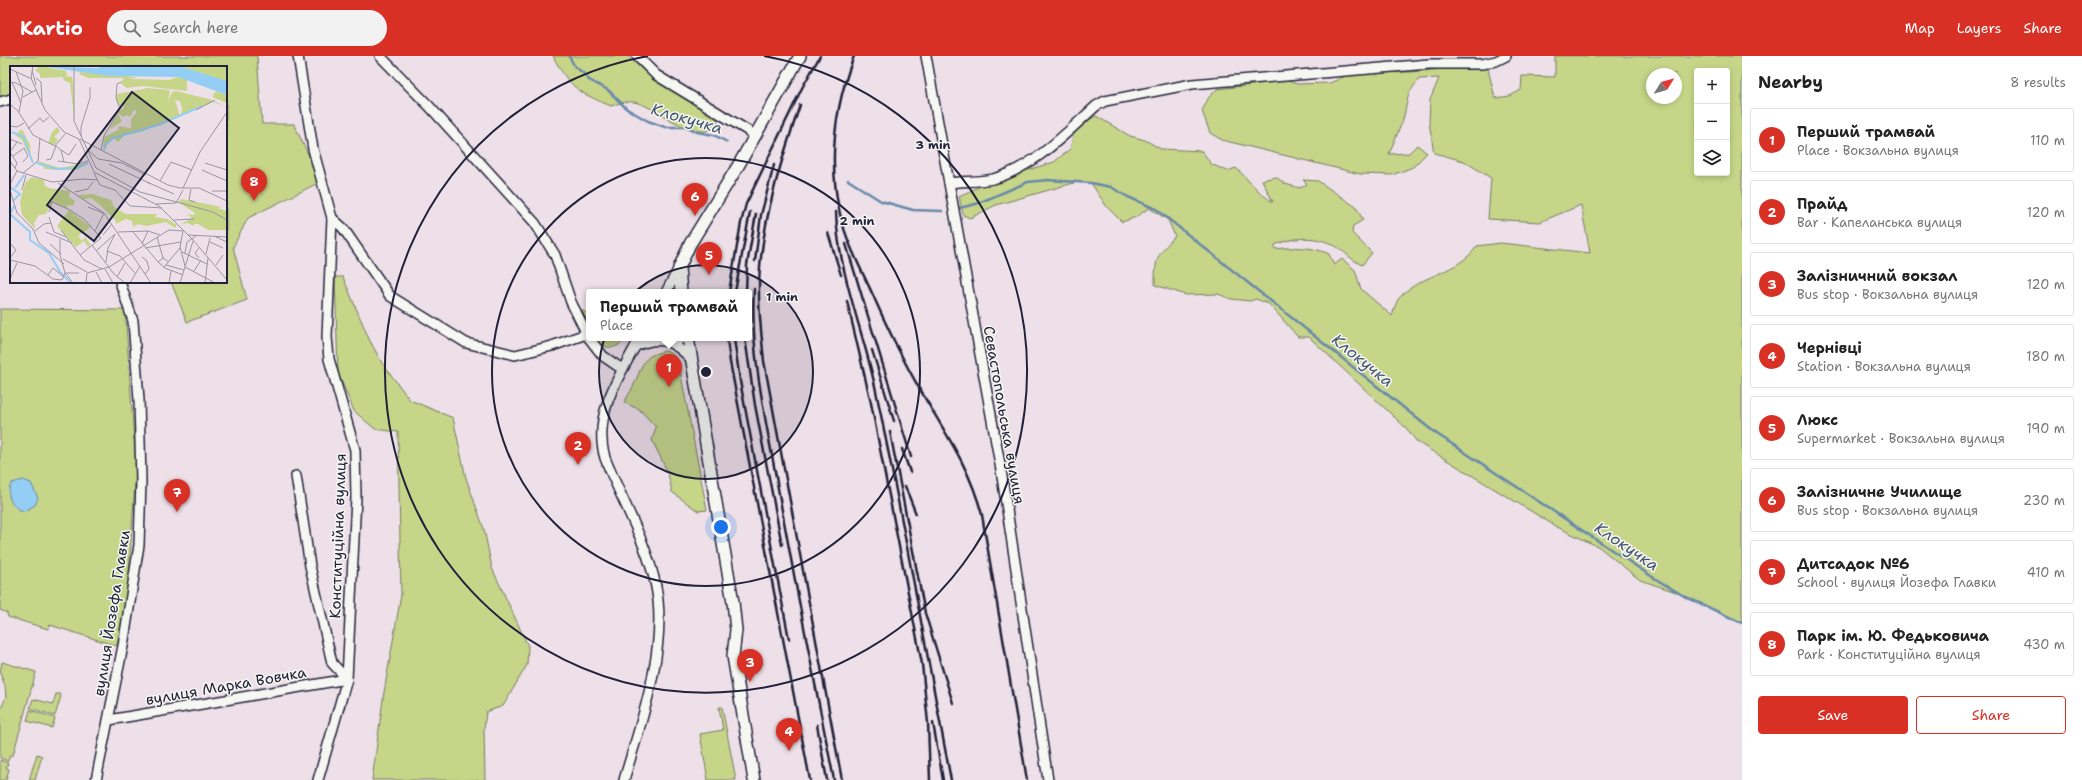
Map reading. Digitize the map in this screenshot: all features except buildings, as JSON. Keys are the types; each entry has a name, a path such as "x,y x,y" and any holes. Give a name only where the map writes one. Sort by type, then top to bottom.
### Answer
{"main road":[{"path":"681,289 679,268 690,244 800,56"},
{"path":"689,341 733,602 736,630 734,656 754,780"}],"street":[{"name":"Конституційна вулиця","path":"298,56 313,149 332,218 327,342 333,374 355,450 356,498 347,679 318,780"},
{"path":"380,56 430,107 535,223 555,256 571,302 586,332"},
{"path":"637,56 656,75 755,135"},
{"name":"Севастопольська вулиця","path":"926,56 1001,470 1048,780"},
{"path":"949,182 992,179 1017,170 1040,154 1096,106 1106,101 1192,84 1421,65 1482,64 1496,61 1506,56"},
{"path":"0,102 10,99"},
{"path":"332,218 343,228 390,296 466,343 515,355 586,337"},
{"path":"668,289 679,268"},
{"name":"вулиця Йозефа Главки","path":"96,780 124,646 139,545 141,481 139,400 132,321 120,283"},
{"path":"592,341 603,356 622,369"},
{"path":"659,341 673,344 692,360"},
{"path":"673,344 678,341"},
{"path":"624,780 654,665 658,637 659,610 656,586 651,570 601,444 601,430 604,416 622,369 638,342"},
{"path":"296,476 310,566 332,662 347,679"},
{"name":"вулиця Марка Вовчка","path":"109,720 347,679"}],"green space":[{"path":"0,56 257,56 262,124 294,124 313,165 318,183 248,218 233,247 247,300 187,322 171,283 227,283 227,66 10,66 10,96 0,99"},
{"path":"553,56 627,56 653,79 716,117 717,124 712,129 704,131 695,130 685,127 646,106 635,102 621,103 611,106 583,93 576,88 564,75"},
{"path":"1555,56 1742,56 1742,623 1673,591 1640,580 1599,547 1557,527 1417,442 1407,429 1309,337 1298,337 1269,304 1256,299 1250,301 1231,299 1218,294 1186,295 1155,285 1158,258 1164,248 1175,236 1168,220 1149,208 1136,217 1122,222 1107,207 1091,183 1077,182 996,205 970,218 963,215 959,196 992,181 1054,162 1070,149 1075,127 1096,116 1130,136 1145,140 1161,149 1202,151 1211,164 1227,171 1236,168 1258,190 1273,202 1262,180 1276,177 1285,184 1300,188 1307,184 1303,180 1318,181 1356,207 1363,220 1353,226 1352,233 1372,253 1362,265 1332,244 1316,239 1308,238 1291,240 1275,245 1275,249 1310,248 1323,251 1329,254 1334,265 1342,259 1355,270 1361,289 1392,316 1395,305 1401,296 1419,283 1451,268 1469,255 1477,246 1501,243 1590,253 1581,205 1540,222 1488,219 1491,178 1464,161 1434,153 1429,122 1430,100 1439,78 1419,79 1409,93 1403,120 1389,154 1409,153 1417,145 1427,153 1413,167 1392,175 1360,174 1222,140 1210,133 1202,111 1209,97 1217,89 1253,85 1282,79 1297,84 1330,83 1352,73 1410,72 1456,68 1488,69 1495,98 1510,96 1521,90 1522,76 1555,77"},
{"path":"335,277 343,277 369,339 382,363 410,400 453,418 466,478 484,529 492,568 528,646 527,665 503,706 486,712 484,729 485,780 372,780 384,692 401,595 398,432 375,429 354,411 338,373"},
{"path":"0,309 125,310 136,468 128,587 117,646 50,625 48,629 8,617 7,613 0,610"},
{"path":"581,310 586,312 586,322"},
{"path":"596,341 623,341 614,347 605,347"},
{"path":"666,351 674,355 679,365 707,510 698,511 672,492 668,473 652,440 656,427 639,409 624,403 646,360 653,355"},
{"path":"2,662 36,672 13,755 10,755 8,761 0,758 0,711 6,697 5,686 0,673"},
{"path":"56,694 60,694 61,696 55,716 30,708 33,699 53,704"},
{"path":"719,707 722,707 736,780 708,780 700,734 723,730"},
{"path":"30,710 55,718 52,728 27,721"},
{"path":"37,754 42,756 35,780 29,780"},
{"path":"0,760 8,763 6,768 9,769 6,780 0,780"}],"water":[{"path":"23,480 31,483 38,498 35,505 25,511 16,508 9,496 12,483"}],"waterway":[{"name":"Клокучка","path":"569,56 575,67 589,80 608,90 627,109 648,121 665,127 688,127 697,132 714,135 727,142"},
{"path":"848,180 881,201 913,210 942,211"},
{"name":"Клокучка","path":"959,208 976,204 1028,182 1048,180 1091,183 1111,187 1128,197 1156,209 1434,432 1654,578 1684,596 1742,623"}],"railway":[{"path":"730,289 741,223 746,204 802,88 820,56"},
{"path":"854,56 842,94 835,134 834,174 840,214 854,254 889,331 915,381 964,467 977,498 982,515 1027,780"},
{"path":"800,105 775,185 762,246 759,291 760,314 764,361 842,780"},
{"path":"755,261 761,215 774,165"},
{"path":"736,289 750,212"},
{"path":"836,212 841,257 876,391 951,780"},
{"path":"746,289 747,265 756,214"},
{"path":"828,233 841,275"},
{"path":"846,244 911,457"},
{"path":"754,289 754,337 759,384 834,780"},
{"path":"847,301 871,403 922,664 928,723 930,780"},
{"path":"727,341 730,362 810,780"},
{"path":"734,341 740,381 789,639"},
{"path":"745,341 755,405 782,545"},
{"path":"872,350 894,421"},
{"path":"890,432 925,613 953,703"},
{"path":"902,449 910,472"},
{"path":"905,486 916,514"},
{"path":"933,723 943,780"},
{"path":"817,725 827,780"}],"place":[{"name":"Парк ім. Ю. Федьковича","path":"254,201"},
{"name":"Залізничне Училище","path":"695,216"},
{"name":"Люкс","path":"709,275"},
{"name":"Перший трамвай","path":"669,387"},
{"name":"Прайд","path":"578,465"},
{"name":"Дитсадок №6","path":"177,512"},
{"name":"Залізничний вокзал","path":"750,682"},
{"name":"Чернівці","path":"789,751"}]}
